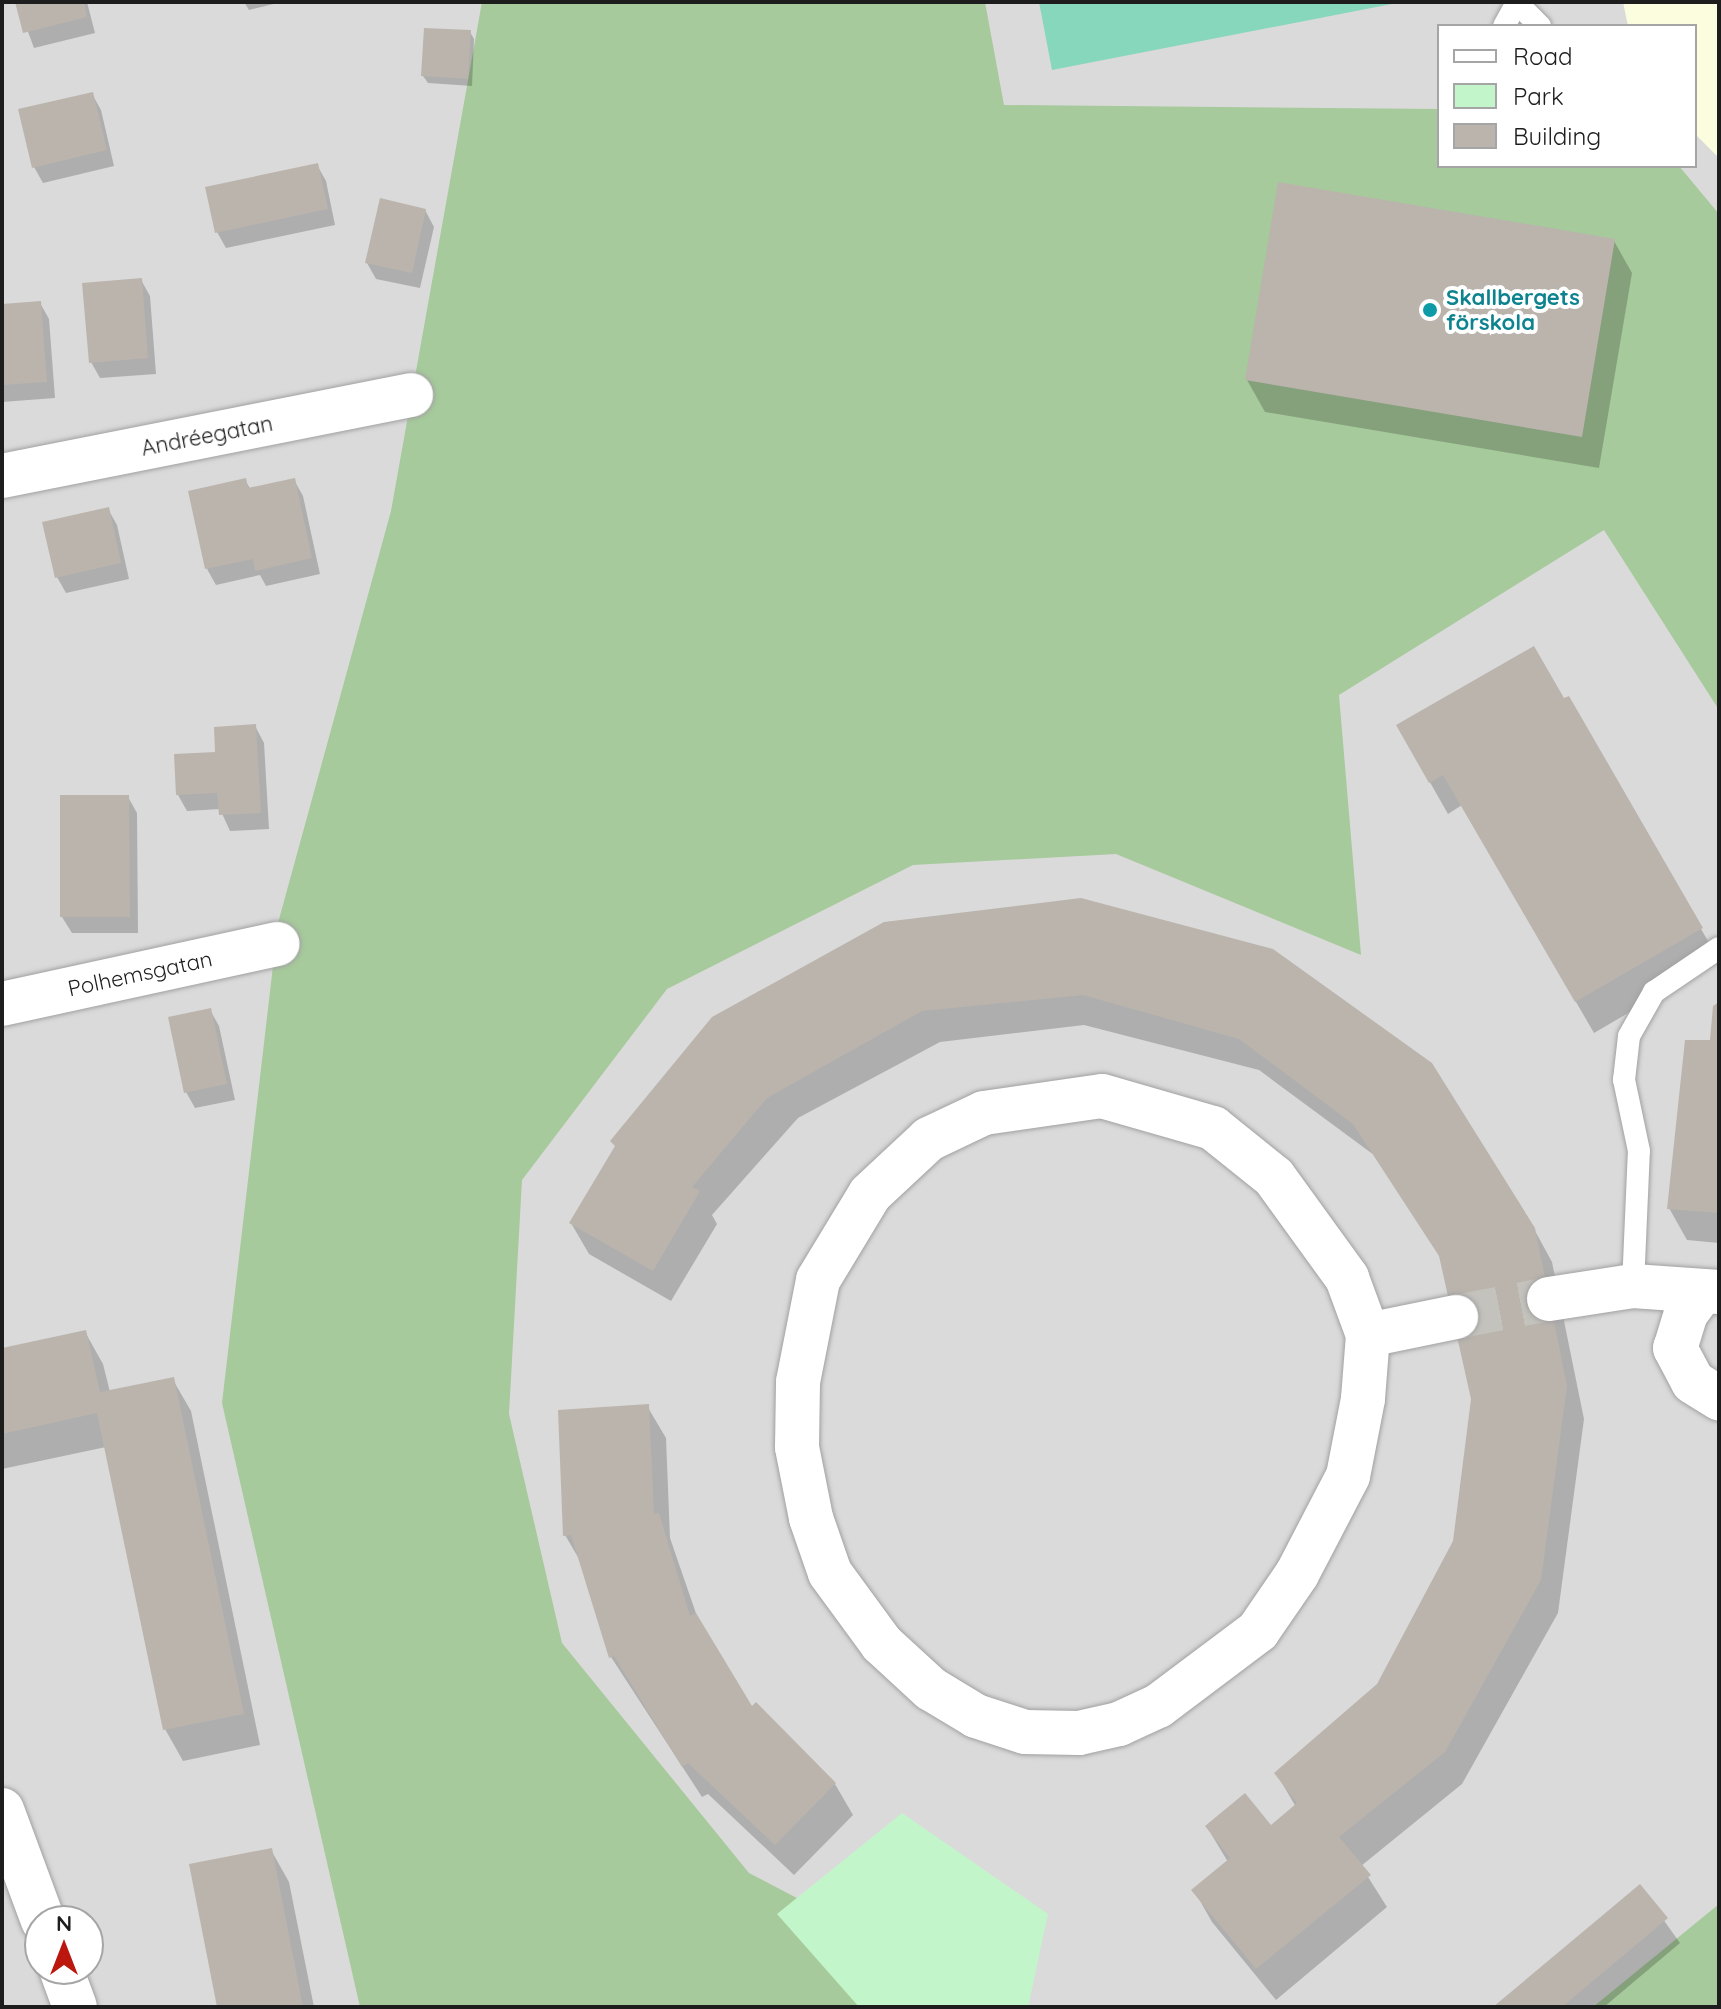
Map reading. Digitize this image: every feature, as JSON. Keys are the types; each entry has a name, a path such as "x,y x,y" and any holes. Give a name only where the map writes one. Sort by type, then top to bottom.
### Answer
{"street":[{"name":"Andréegatan","path":"2,476 411,395"},
{"name":"Polhemsgatan","path":"2,1004 278,944"},
{"path":"1102,1096 1213,1128 1274,1177 1317,1233 1347,1278 1368,1335 1348,1476 1297,1574 1258,1631 1158,1706 1119,1724 1079,1733 1025,1732 976,1716 931,1689 882,1644 830,1573 811,1518 797,1447 798,1382 818,1280 870,1194 929,1139 984,1113 1102,1096"},
{"path":"1549,1299 1633,1286 1710,1292"},
{"path":"1710,1292 1686,1313 1675,1348 1693,1382 1719,1398"},
{"path":"1368,1335 1456,1317"},
{"path":"2,1810 37,1905"},
{"path":"67,1985 75,2007"}],"lane":[{"path":"1505,24 1516,3 1538,24"},
{"path":"1633,1286 1639,1151 1624,1080 1629,1036 1654,992 1719,948"}],"shaded area":[{"path":"2,2 1719,2 1719,2007 2,2007"},
{"path":"1623,2 1719,2 1719,158 1697,136 1697,24 1628,24"}],"green space":[{"path":"482,2 985,2 1004,105 1437,109 1437,168 1681,168 1719,214 1719,710 1604,530 1339,695 1361,955 1116,854 913,865 667,989 522,1180 509,1414 562,1643 749,1873 1005,2007 360,2007 222,1403 278,923 391,511"},
{"path":"1039,2 1402,2 1052,70"},
{"path":"902,1813 1048,1914 1028,2007 859,2007 777,1914"},
{"path":"1719,1904 1719,2007 1593,2007"}],"building":[{"path":"15,2 84,2 87,17 23,33"},
{"path":"424,28 471,30 468,79 421,76"},
{"path":"93,92 107,150 32,168 18,109"},
{"path":"318,163 328,209 215,233 205,187"},
{"name":"Skallbergets förskola","path":"1278,182 1615,239 1582,437 1245,380"},
{"path":"380,198 426,209 412,273 365,263"},
{"path":"142,278 148,358 89,363 82,283"},
{"path":"41,301 47,382 2,385 2,304"},
{"path":"246,478 248,488 295,478 312,558 255,571 253,559 205,569 188,491"},
{"path":"109,507 121,563 55,578 42,522"},
{"path":"1534,646 1564,698 1569,696 1703,928 1575,1002 1443,775 1429,783 1396,725"},
{"path":"256,724 261,813 219,815 217,793 176,795 174,754 215,752 214,727"},
{"path":"60,795 129,795 130,917 60,917"},
{"path":"1081,898 1273,949 1432,1063 1535,1228 1567,1386 1541,1580 1445,1752 1339,1837 1371,1875 1256,1969 1191,1890 1230,1858 1205,1826 1245,1793 1271,1825 1297,1803 1274,1773 1377,1684 1453,1541 1471,1399 1439,1256 1353,1124 1239,1039 1083,995 922,1011 767,1098 692,1187 700,1191 653,1271 569,1223 615,1146 610,1141 712,1017 884,922"},
{"path":"1719,1002 1719,1213 1667,1209 1685,1040 1710,1040 1713,1006"},
{"path":"211,1008 227,1084 184,1093 168,1017"},
{"path":"86,1330 100,1392 174,1377 244,1714 163,1730 97,1413 2,1434 2,1348"},
{"path":"649,1404 654,1514 659,1513 690,1616 696,1613 752,1706 756,1702 836,1783 775,1845 688,1763 682,1767 614,1656 609,1658 571,1535 563,1536 558,1410"},
{"path":"272,1848 303,2007 217,2007 189,1864"},
{"path":"1640,1884 1668,1918 1562,2007 1493,2007"}],"tunnel":[{"path":"1456,1317 1549,1299"}],"place":[{"name":"Skallbergets förskola","path":"1430,310"}]}
